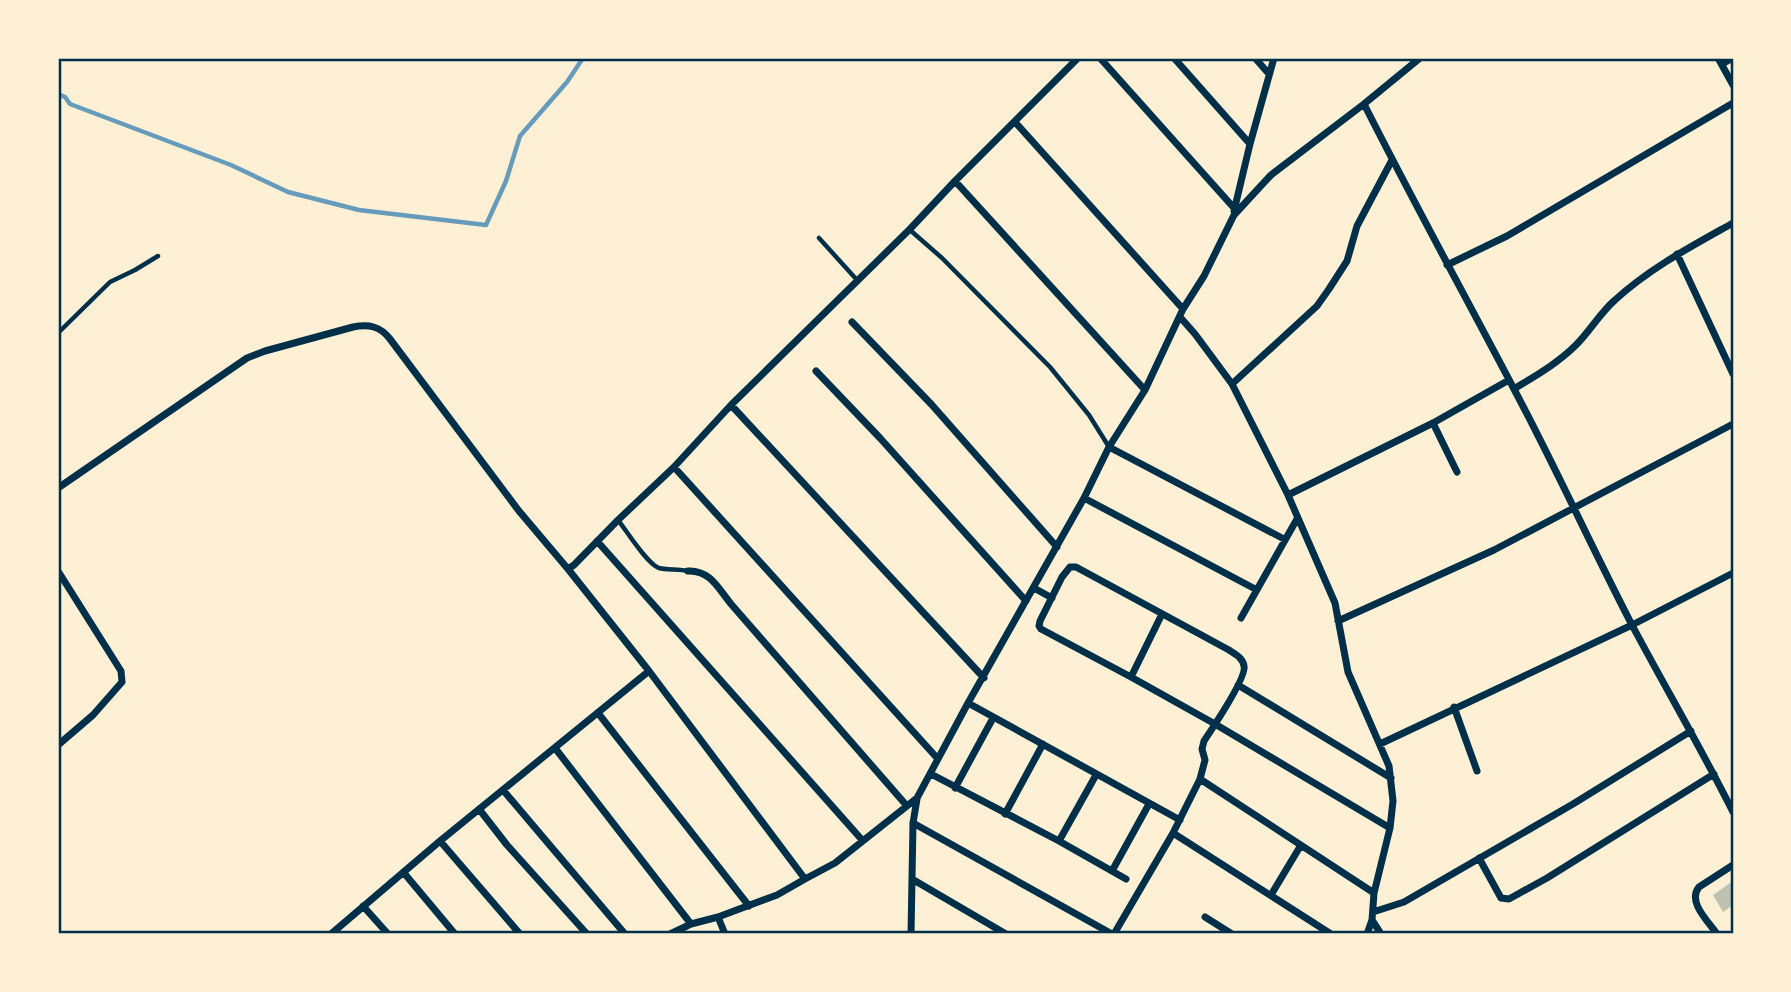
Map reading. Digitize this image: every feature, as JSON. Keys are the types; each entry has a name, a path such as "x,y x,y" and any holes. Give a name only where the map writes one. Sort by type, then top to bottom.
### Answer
{"street":[{"path":"568,569 674,467 731,405 910,229 1078,58"},
{"path":"1100,58 1234,212"},
{"path":"1174,58 1250,144"},
{"path":"1255,58 1269,75"},
{"path":"670,934 691,924 777,895 835,863 917,798 1110,447 1145,390 1181,313 1204,276 1234,212 1274,58"},
{"path":"1234,212 1271,175 1420,58"},
{"path":"1733,58 1720,61 1733,85"},
{"path":"1447,265 1531,222 1733,103"},
{"path":"1364,104 1514,389 1632,625 1733,811"},
{"path":"1015,122 1181,313 1232,384 1320,565 1335,603 1348,672 1389,766 1391,778 1393,801 1390,828 1367,934"},
{"path":"1232,384 1317,306 1347,261 1357,226 1392,160"},
{"path":"955,181 1145,390"},
{"path":"1514,389 1566,354 1614,301 1678,254 1733,223"},
{"path":"1678,254 1733,374"},
{"path":"852,322 932,405 1057,547"},
{"path":"58,488 247,358 364,325 384,331 519,510 649,671 805,879"},
{"path":"816,371 1026,601"},
{"path":"1288,495 1433,423 1509,380"},
{"path":"731,405 984,678"},
{"path":"1433,423 1457,472"},
{"path":"1338,621 1494,550 1733,424"},
{"path":"1110,447 1284,539"},
{"path":"674,467 938,759"},
{"path":"1084,498 1257,590"},
{"path":"1241,618 1297,519"},
{"path":"597,541 863,841"},
{"path":"913,823 1113,934 1180,820 1200,779 1205,760 1202,749 1204,741 1215,724 1238,685 1245,670 1239,657 1076,566 1070,567 1062,577 1040,621 1041,629 1215,724 1390,828"},
{"path":"688,571 698,570 708,576 907,806"},
{"path":"58,571 122,675 122,682 93,715 58,745"},
{"path":"1380,744 1632,625 1733,573"},
{"path":"1034,588 1052,598"},
{"path":"1131,677 1161,614"},
{"path":"331,934 440,841 649,671"},
{"path":"1238,685 1391,778"},
{"path":"968,703 1180,820"},
{"path":"1454,707 1477,771"},
{"path":"598,713 749,906"},
{"path":"954,788 993,718"},
{"path":"1372,916 1404,902 1573,804 1691,731"},
{"path":"1005,814 1043,744"},
{"path":"555,748 691,924"},
{"path":"931,774 1126,879"},
{"path":"1479,858 1501,898 1509,899 1714,774"},
{"path":"1059,841 1096,775"},
{"path":"1200,779 1374,893"},
{"path":"503,790 625,934"},
{"path":"911,934 913,823 917,798"},
{"path":"1112,871 1149,804"},
{"path":"479,809 587,934"},
{"path":"1173,834 1331,934"},
{"path":"440,841 520,934"},
{"path":"1271,895 1301,845"},
{"path":"1717,934 1695,902 1695,892 1733,865"},
{"path":"404,873 455,934"},
{"path":"912,879 1006,934"},
{"path":"363,906 388,934"},
{"path":"1372,916 1381,934"},
{"path":"718,917 725,934"},
{"path":"1205,917 1231,934"}],"lane":[{"path":"910,229 1050,367 1089,415 1110,447"},
{"path":"819,238 857,280"},
{"path":"58,334 110,282 158,256"},
{"path":"618,520 654,565 688,571"}],"building":[{"path":"1733,881 1733,905 1723,912 1713,895"}],"waterway":[{"path":"58,94 65,97 70,104 231,165 288,192 359,210 486,225 506,181 520,136 567,82 583,58"}]}
